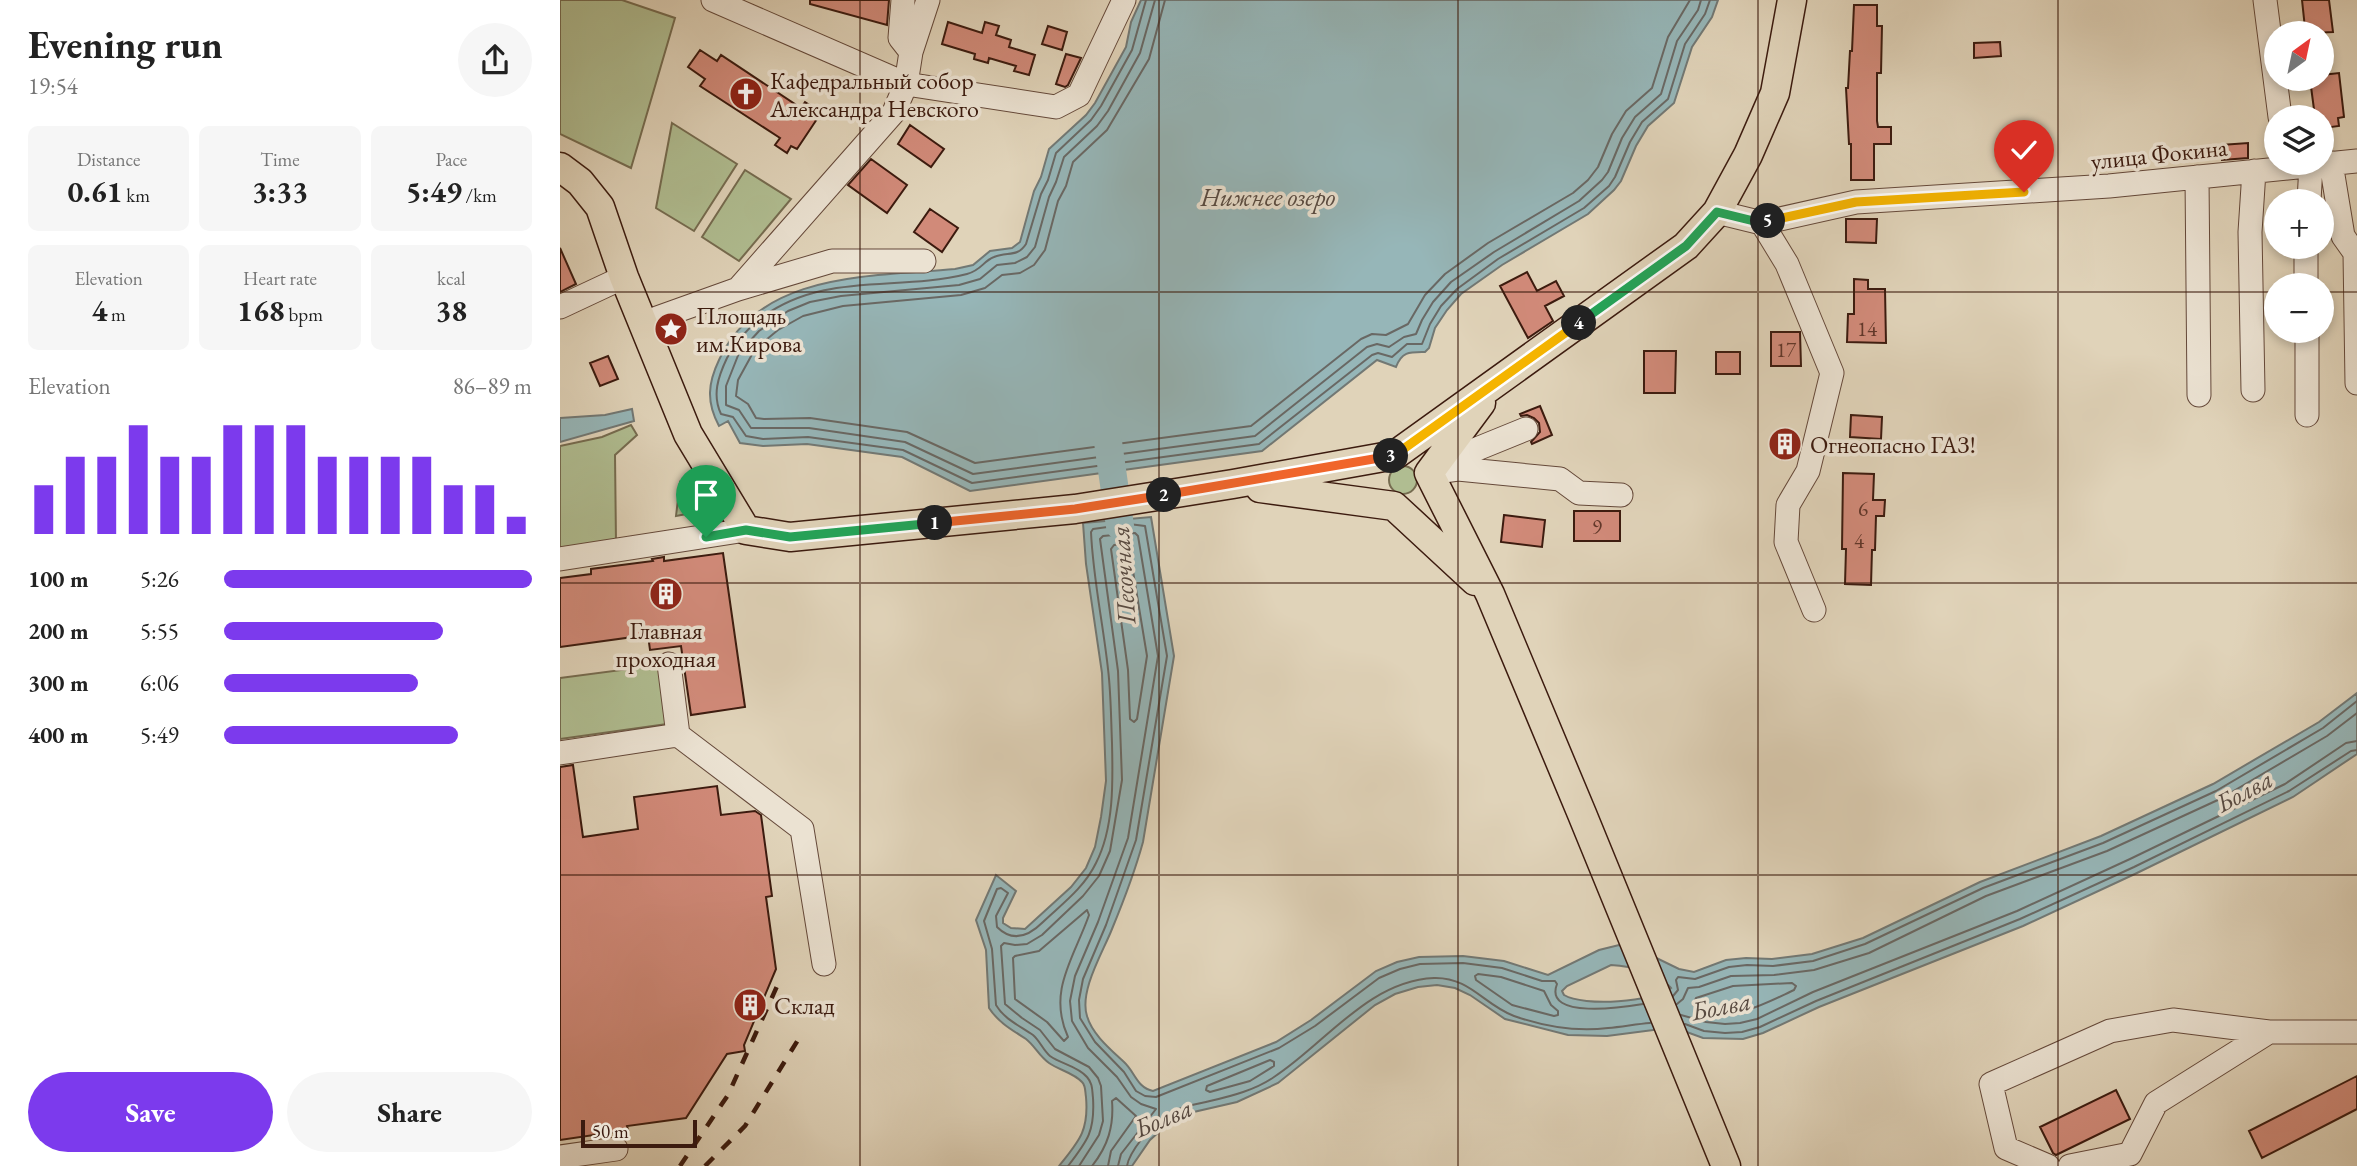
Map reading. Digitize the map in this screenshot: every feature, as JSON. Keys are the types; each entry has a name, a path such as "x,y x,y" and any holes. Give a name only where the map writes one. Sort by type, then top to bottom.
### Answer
{"main road":[{"path":"1490,594 1381,496 1376,480 1381,464 1686,246 1717,212 1748,155 1775,93 1792,0"},
{"path":"560,167 580,182 600,207 624,277 688,434 746,530 790,537 1075,509 1395,455 1412,455 1426,466 1490,594 1726,1166"},
{"path":"1233,484 1411,506 1424,497 1430,482 1429,473 1498,381"}],"street":[{"path":"713,0 906,84 1056,107 1079,95 1124,0"},
{"path":"902,0 900,38 911,51"},
{"path":"738,289 894,112 906,84 911,51 928,0"},
{"path":"2265,0 2278,105"},
{"name":"улица Фокина","path":"2334,163 2357,161"},
{"name":"улица Фокина","path":"1717,212 1762,223 1856,202 2109,187 2264,169"},
{"path":"2253,390 2250,232 2254,171"},
{"path":"2324,175 2343,236 2355,253 2357,383"},
{"path":"2196,177 2199,395"},
{"path":"1762,223 1787,264 1832,373 1808,471 1788,505 1786,542 1814,610"},
{"path":"643,323 738,289 832,261 924,261"},
{"path":"560,307 624,277"},
{"path":"2307,343 2307,415"},
{"path":"1458,469 1467,453 1526,429"},
{"path":"1429,473 1458,469 1560,479 1579,493 1621,495"},
{"path":"560,559 746,530"},
{"path":"669,664 678,735 802,829 824,964"},
{"path":"560,753 678,735"},
{"path":"2048,1166 2006,1148 1991,1084 2110,1031 2173,1020 2269,1032 2357,1032"},
{"path":"2070,1166 2130,1154 2156,1103 2269,1032"},
{"path":"560,1157 616,1149"}],"green space":[{"path":"560,0 622,0 675,18 631,168 560,134"},
{"path":"672,123 737,164 694,231 656,208"},
{"path":"745,170 791,199 739,261 702,237"},
{"path":"631,425 637,435 615,455 616,543 560,551 560,446 602,437"},
{"path":"1403,466 1413,470 1417,480 1413,490 1403,494 1393,490 1389,480 1393,470"},
{"path":"680,483 697,512 676,516"},
{"path":"659,665 667,724 560,739 560,678"}],"water":[{"name":"Нижнее озеро","path":"1141,0 1718,0 1712,17 1692,47 1674,103 1648,126 1614,190 1588,214 1502,265 1461,294 1435,328 1429,348 1425,352 1407,354 1396,367 1377,360 1262,451 970,491 902,457 807,444 763,446 740,443 728,421 719,426 710,401 715,368 738,331 762,309 790,294 821,284 973,265 990,251 1012,248 1020,242 1049,149 1086,115 1095,103 1126,47 1131,22"},
{"path":"632,409 634,421 560,442 560,418 605,415"},
{"name":"Болва","path":"1151,517 1174,656 1143,842 1125,896 1093,972 1085,1006 1089,1023 1097,1035 1128,1066 1143,1087 1153,1091 1276,1042 1311,1020 1376,971 1419,957 1463,956 1504,961 1548,975 1599,950 1619,945 1640,950 1679,969 1694,972 1726,960 1772,959 1812,954 1863,938 1980,882 2101,836 2213,784 2319,722 2357,693 2357,754 2293,797 2137,873 2023,926 1819,1007 1763,1033 1743,1039 1703,1038 1684,1031 1661,1029 1607,1036 1568,1035 1505,1019 1455,988 1437,985 1418,987 1395,994 1375,1005 1278,1083 1237,1102 1185,1114 1171,1121 1150,1140 1132,1166 1059,1166 1077,1142 1084,1127 1087,1109 1084,1085 1075,1076 1046,1060 1029,1042 1001,1022 989,1008 986,950 976,920 996,875 1016,891 1003,923 1011,928 1025,929 1071,887 1086,868 1095,847 1106,781 1102,673 1086,564 1083,523","holes":["1611,965 1635,968 1652,974 1671,988 1635,1000 1587,1001 1564,995 1562,991 1567,986"]}],"building":[{"path":"810,0 889,0 887,25 810,4"},
{"path":"2302,0 2329,0 2332,21 2304,21"},
{"path":"1854,5 1877,5 1877,26 1882,26 1881,73 1877,73 1877,121 1878,127 1891,127 1891,144 1874,144 1874,180 1851,180 1846,88 1852,51"},
{"path":"948,22 982,33 985,22 999,26 996,35 1011,40 1009,47 1035,55 1029,75 1014,71 1016,66 989,58 988,63 974,59 975,54 942,44"},
{"path":"1048,26 1067,32 1062,50 1042,44"},
{"path":"2000,42 2001,56 1974,58 1974,43"},
{"name":"Кафедральный собор Александра Невского","path":"700,50 717,61 721,55 801,108 805,102 816,109 812,115 817,119 797,149 791,146 787,153 775,145 780,138 700,86 705,79 688,67"},
{"path":"1066,54 1081,58 1065,87 1056,84"},
{"path":"2339,73 2344,117 2338,118 2339,126 2334,127 2334,105 2313,105 2312,91 2334,91 2334,74"},
{"path":"910,125 944,149 931,167 898,144"},
{"path":"2248,143 2248,158 2222,160 2221,145"},
{"path":"871,159 907,185 887,213 848,185"},
{"path":"930,209 958,228 942,252 914,232"},
{"path":"1846,219 1877,219 1876,243 1846,242"},
{"path":"560,248 576,284 560,292"},
{"path":"1527,272 1537,291 1556,281 1564,296 1545,306 1553,321 1528,338 1500,286"},
{"path":"1854,279 1868,280 1868,289 1885,289 1886,343 1847,342 1848,314 1854,314"},
{"path":"1771,332 1800,332 1801,366 1771,366"},
{"path":"1644,351 1676,351 1675,393 1644,393"},
{"path":"1716,352 1740,352 1740,374 1716,374"},
{"path":"608,356 618,379 600,386 590,363"},
{"path":"1540,406 1552,435 1532,444 1540,432 1539,423 1534,418 1520,414"},
{"path":"1851,415 1882,417 1881,439 1850,437"},
{"name":"Огнеопасно ГАЗ!","path":"1777,437 1792,437 1792,450 1777,450"},
{"path":"1843,473 1874,474 1873,500 1885,500 1884,516 1876,516 1871,585 1845,584 1846,549 1842,549"},
{"path":"1574,511 1620,511 1620,541 1574,541"},
{"path":"1504,515 1545,520 1542,547 1501,542"},
{"path":"723,553 745,707 691,715 681,646 650,650 648,635 560,647 560,578 591,574 591,569 653,561 652,559 664,557 664,561"},
{"path":"573,765 583,837 638,829 634,797 717,786 721,815 755,811 761,815 772,896 766,897 776,969 744,1045 745,1051 727,1054 686,1118 627,1126 628,1130 560,1140 560,767"},
{"path":"2357,1076 2357,1109 2262,1158 2249,1131"},
{"path":"2116,1090 2130,1119 2056,1155 2053,1153 2040,1127"}],"waterway":[{"name":"Песочная","path":"1107,435 1120,526"}],"railway":[{"path":"680,1166 728,1095 778,984"},
{"path":"705,1166 745,1126 801,1035"}],"place":[{"name":"Кафедральный собор Александра Невского","path":"746,94"},
{"name":"Площадь им.Кирова","path":"671,329"},
{"name":"Огнеопасно ГАЗ!","path":"1785,444"},
{"name":"Главная проходная","path":"666,594"},
{"name":"Склад","path":"750,1005"}],"route":[{"path":"706,537 746,530 790,537 1075,509 1395,455 1686,246 1717,212 1762,223 1856,202 2024,192"}]}
